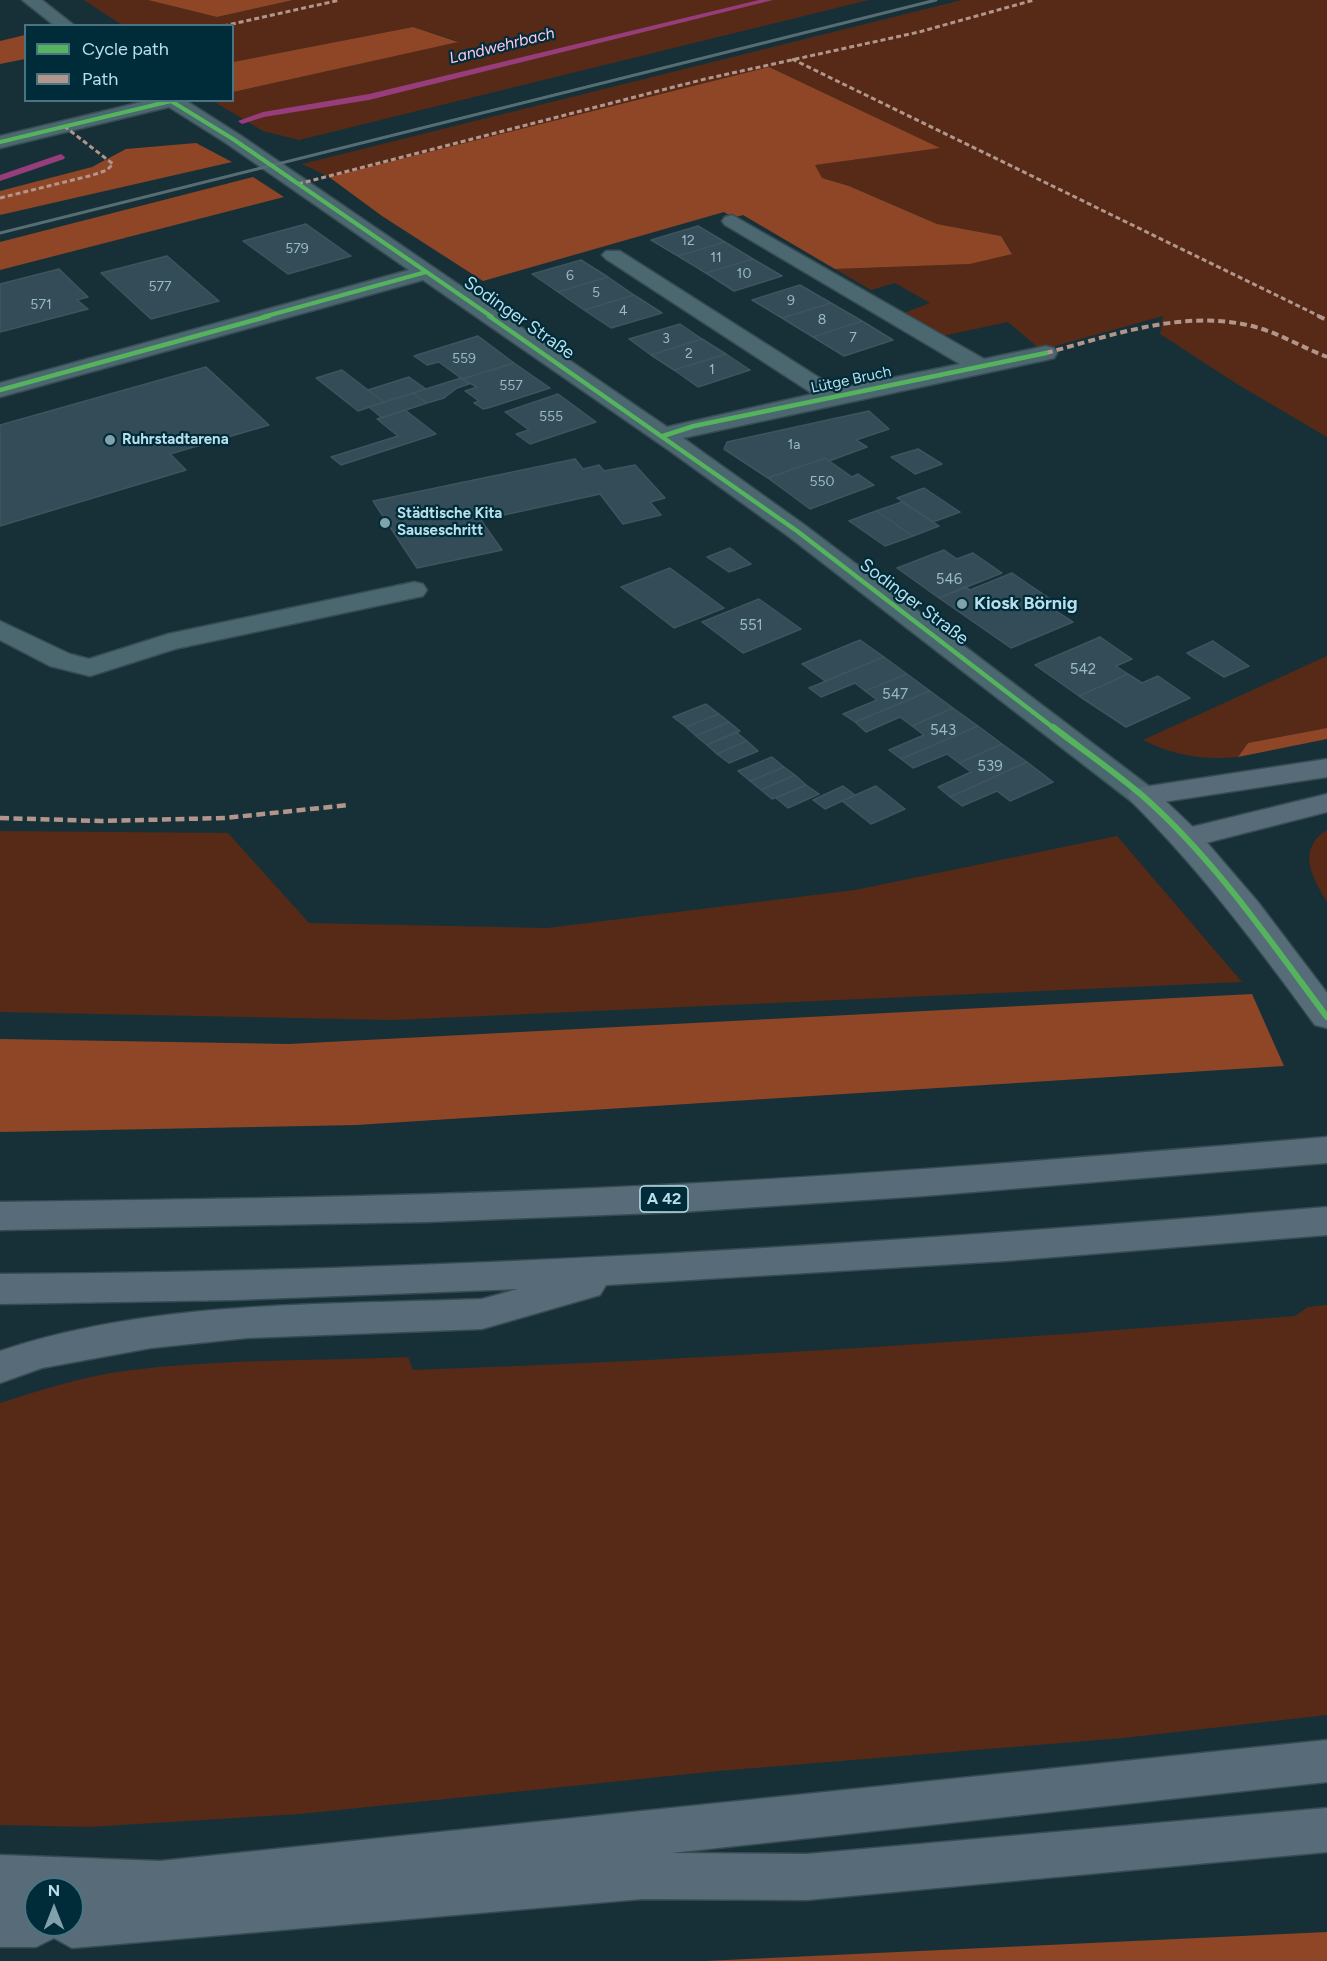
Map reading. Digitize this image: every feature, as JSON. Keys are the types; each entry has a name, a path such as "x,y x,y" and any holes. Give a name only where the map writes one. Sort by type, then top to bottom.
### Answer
{"highway":[{"path":"1143,796 1327,768"},
{"path":"1186,838 1327,803"},
{"name":"A 42","path":"0,1216 276,1213 680,1198 1008,1177 1327,1150"},
{"path":"0,1289 314,1283 642,1270 1033,1246 1327,1221"},
{"path":"0,1366 41,1353 151,1333 247,1323 482,1314 642,1270"},
{"path":"0,1878 160,1884 1249,1772 1327,1761"},
{"path":"84,1923 642,1876 807,1877 1327,1830"},
{"path":"0,1923 24,1923"}],"main road":[{"name":"Sodinger Straße","path":"1143,796 1186,838 1283,955 1327,1017"}],"street":[{"path":"31,0 64,24"},
{"path":"0,142 167,102"},
{"name":"Sodinger Straße","path":"173,102 233,139 797,531 1143,796"},
{"path":"732,221 978,365"},
{"name":"Lütge Bruch","path":"613,255 832,396"},
{"path":"0,390 426,272"},
{"name":"Lütge Bruch","path":"663,436 694,426 832,396 1046,353"},
{"path":"0,629 60,660 90,668 168,642 414,590"}],"shaded area":[{"path":"84,0 148,0 217,17 293,0 869,0 299,140 263,131 215,102 234,102 234,92 457,41 413,27 234,62 234,24 120,24"},
{"path":"148,0 293,0 217,17"},
{"path":"962,0 1327,0 1327,437 1237,384 1160,334 1163,316 1041,350 1008,322 938,337 899,315 930,303 895,283 871,290 835,269 970,264 1012,253 1001,236 937,224 849,186 822,178 814,165 939,148 769,67 329,177 302,164"},
{"path":"413,27 458,42 234,92 234,62"},
{"path":"24,35 24,59 0,64 0,41"},
{"path":"769,67 940,148 815,165 822,178 849,186 937,224 1001,236 1012,254 970,264 835,269 743,215 733,218 724,212 483,281 382,216 329,177"},
{"path":"196,143 232,162 0,215 0,191 92,167 126,149"},
{"path":"253,177 284,197 0,270 0,242"},
{"path":"1327,656 1327,728 1248,743 1238,757 1189,756 1166,750 1143,740"},
{"path":"1327,728 1327,739 1238,757 1248,743"},
{"path":"1327,830 1327,902 1312,874 1309,855 1317,838"},
{"path":"0,831 228,833 309,923 547,928 855,890 1117,836 1242,982 393,1020 0,1012"},
{"path":"1252,994 1284,1066 356,1125 0,1132 0,1039 289,1044"},
{"path":"1327,1305 1327,1715 1123,1738 718,1771 300,1814 89,1827 0,1825 0,1403 92,1377 124,1371 194,1364 408,1357 413,1370 634,1361 965,1341 1295,1316 1308,1307"},
{"path":"1327,1932 1327,1961 705,1961"}],"building":[{"path":"306,224 351,256 288,274 243,241"},
{"path":"698,226 725,242 678,256 651,240"},
{"path":"725,242 753,259 706,273 678,256"},
{"path":"167,256 219,301 151,319 101,273"},
{"path":"753,259 782,276 734,291 706,273"},
{"path":"581,260 608,277 558,292 532,274"},
{"path":"59,269 88,297 77,300 88,309 0,332 0,284"},
{"path":"608,277 634,295 584,310 558,292"},
{"path":"800,285 831,303 782,318 752,300"},
{"path":"634,295 662,313 611,328 584,310"},
{"path":"831,303 862,321 813,337 782,318"},
{"path":"862,321 893,340 844,356 813,337"},
{"path":"680,324 702,339 651,355 629,339"},
{"path":"478,336 514,363 462,379 439,362 427,365 414,356"},
{"path":"702,339 726,354 674,370 651,355"},
{"path":"726,354 750,370 698,387 674,370"},
{"path":"514,363 550,388 483,409 474,403 479,401 465,391 477,387 462,379"},
{"name":"Ruhrstadtarena","path":"206,367 269,425 170,454 186,470 0,526 0,425"},
{"path":"342,370 384,402 358,411 316,378"},
{"path":"409,377 426,389 384,402 368,390"},
{"path":"461,378 469,384 457,388 444,398 427,403 413,393"},
{"path":"413,393 427,403 382,418 369,407"},
{"path":"558,394 596,422 530,444 516,434 529,430 505,412"},
{"path":"405,410 436,434 341,465 331,457 398,436 377,419"},
{"path":"869,411 889,429 856,440 867,447 829,461 825,458 768,478 724,449 727,442"},
{"path":"918,449 942,464 915,474 891,457"},
{"path":"825,458 852,477 858,474 874,485 810,509 768,478"},
{"path":"575,459 583,469 599,465 604,471 635,465 665,498 650,502 661,515 623,524 600,494 481,520 502,550 417,568 373,501"},
{"path":"924,488 960,512 933,522 897,498"},
{"path":"902,502 939,526 913,536 876,511"},
{"path":"876,511 913,536 885,546 849,521"},
{"path":"730,548 751,564 729,572 707,557"},
{"path":"944,550 957,559 973,553 1002,573 939,598 897,568"},
{"path":"670,568 724,608 674,628 621,587"},
{"path":"1012,573 1062,607 1054,610 1073,622 1011,648 939,598 965,587 970,590"},
{"path":"759,599 801,629 743,653 702,622"},
{"path":"1100,637 1132,659 1116,666 1128,674 1079,696 1035,665"},
{"path":"860,640 884,657 825,681 802,664"},
{"path":"1213,641 1249,666 1224,677 1187,653"},
{"path":"884,657 907,674 865,691 855,683 821,697 809,688"},
{"path":"907,674 930,691 855,722 843,714 877,700 865,691"},
{"path":"1128,674 1142,683 1158,676 1190,698 1126,727 1079,696"},
{"path":"930,691 953,708 912,726 900,717 866,732 855,722"},
{"path":"706,704 719,714 686,727 673,717"},
{"path":"953,708 978,726 901,759 889,750 924,735 912,726"},
{"path":"719,714 729,722 696,736 686,727"},
{"path":"729,722 740,731 707,745 696,736"},
{"path":"978,726 1002,744 959,763 947,754 913,768 901,759"},
{"path":"736,732 747,741 717,754 707,745"},
{"path":"747,741 758,751 729,763 717,754"},
{"path":"1002,744 1027,762 950,797 938,787 971,772 959,763"},
{"path":"772,757 784,767 750,781 738,771"},
{"path":"1027,762 1053,782 1010,801 997,791 962,806 950,797"},
{"path":"784,767 795,775 761,790 750,781"},
{"path":"795,775 806,785 772,799 761,790"},
{"path":"806,785 819,794 788,808 776,798"},
{"path":"843,786 855,795 825,809 813,800"},
{"path":"876,786 905,809 871,824 842,801"}],"waterway":[{"name":"Landwehrbach","path":"242,121 263,115 369,97 769,0"},
{"name":"Landwehrbach","path":"0,178 61,157"}],"railway":[{"path":"0,233 936,0"}],"marked path":[{"path":"232,24 340,0"},
{"path":"298,184 705,79 919,32 1034,0"},
{"path":"792,59 1327,320"},
{"path":"0,198 93,175 107,170 113,164 64,126"},
{"path":"1046,353 1152,326 1206,320 1233,322 1259,328 1327,357"},
{"path":"0,818 101,821 225,818 349,805"}],"cycle path":[{"path":"0,142 167,102"},
{"path":"173,102 233,139 679,446 797,531 1143,796 1186,838 1247,909 1327,1017"},
{"path":"0,390 426,272"},
{"path":"663,436 694,426 1046,353"}],"place":[{"name":"Ruhrstadtarena","path":"110,440"},
{"name":"Städtische Kita Sauseschritt","path":"385,523"},
{"name":"Kiosk Börnig","path":"962,604"}]}
